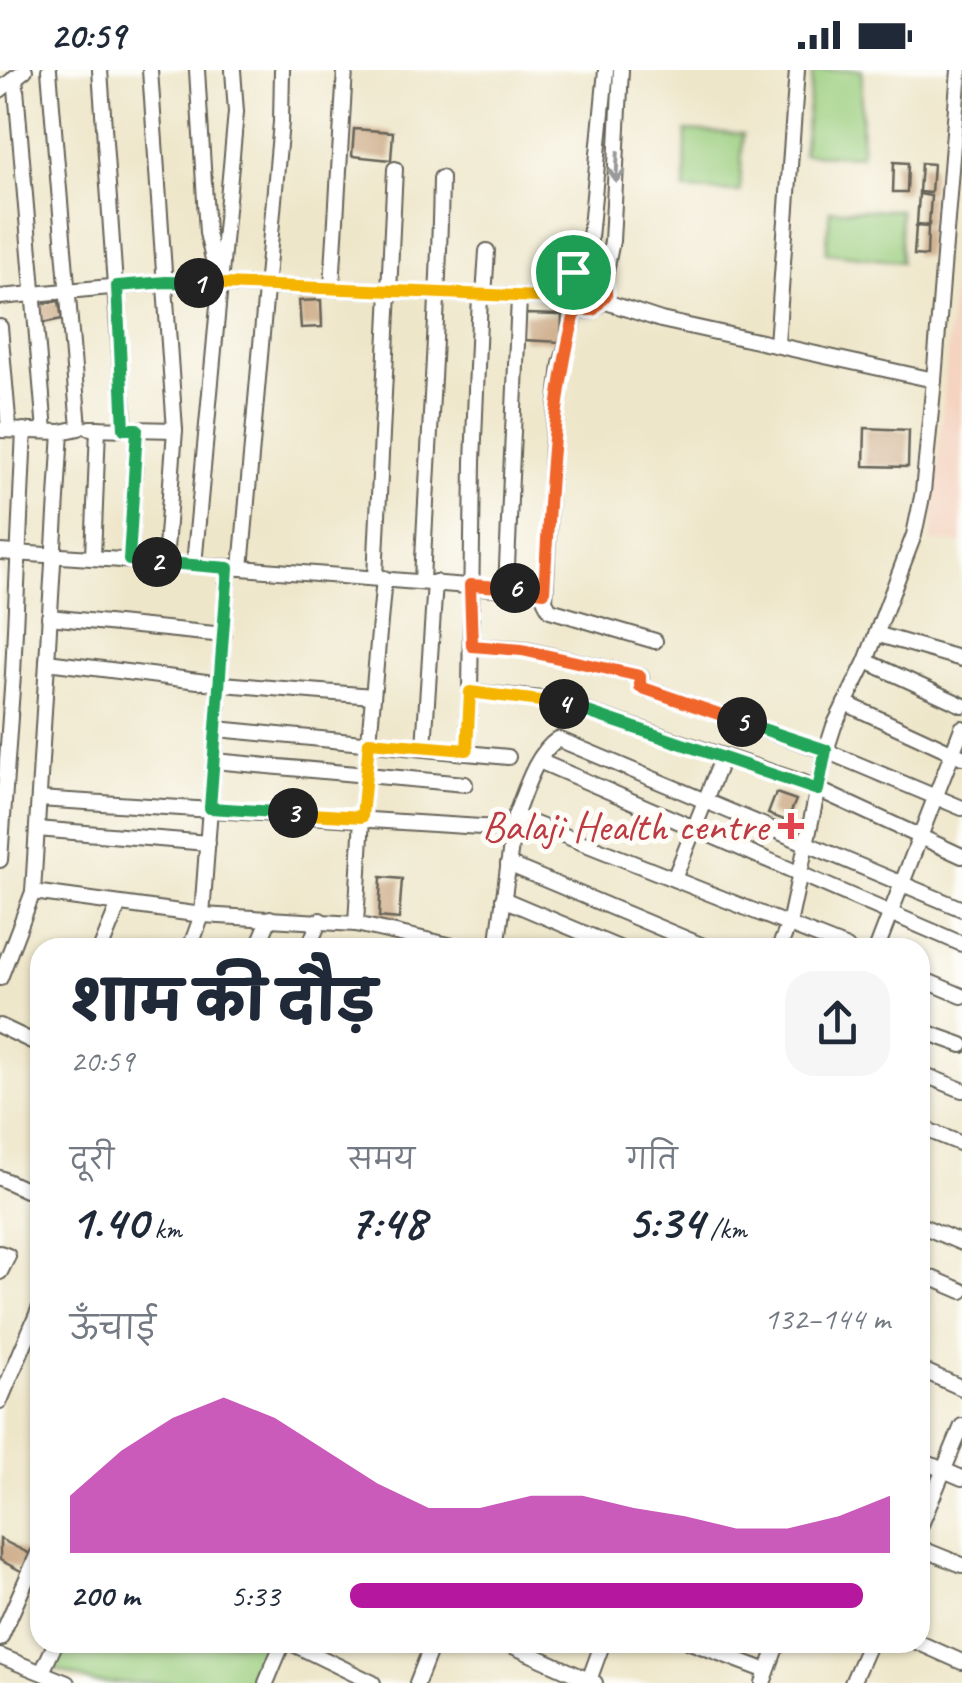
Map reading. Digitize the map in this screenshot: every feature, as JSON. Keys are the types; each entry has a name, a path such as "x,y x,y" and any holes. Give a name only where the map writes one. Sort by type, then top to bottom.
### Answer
{"street":[{"path":"49,70 79,428"},
{"path":"100,70 131,429 129,560"},
{"path":"150,70 175,430 165,562"},
{"path":"197,70 208,233 218,284"},
{"path":"194,565 236,112 233,70"},
{"path":"194,938 202,915 224,635 266,285 282,70"},
{"path":"332,287 345,70"},
{"path":"587,269 606,70"},
{"path":"604,281 587,269 580,269 568,277 564,298 576,310 593,310 603,301 612,241 622,70"},
{"path":"777,344 797,70"},
{"path":"783,938 826,750 914,535 924,492 959,70"},
{"path":"0,90 20,74"},
{"path":"0,978 33,892 52,553 53,431 34,294 20,74"},
{"path":"356,924 380,577 396,169"},
{"path":"424,747 429,414 440,295 441,178"},
{"path":"467,750 472,646 470,585 487,250"},
{"path":"0,297 166,282 564,298"},
{"path":"506,588 519,298"},
{"path":"603,301 661,320 934,380"},
{"path":"576,310 560,381 544,592 550,610 655,641"},
{"path":"0,327 18,551 6,674 0,860"},
{"path":"92,556 98,428"},
{"path":"11,430 175,430"},
{"path":"0,552 544,592"},
{"path":"49,618 224,635"},
{"path":"876,634 962,660"},
{"path":"472,646 522,650 640,676 640,687 826,750 962,808"},
{"path":"866,660 962,705"},
{"path":"47,662 222,684 373,696"},
{"path":"470,692 553,700 723,756 818,790 962,856"},
{"path":"846,703 957,755"},
{"path":"218,728 508,756"},
{"path":"881,938 957,755 962,728"},
{"path":"498,938 514,822 539,761 551,742 558,739 962,910"},
{"path":"674,879 723,756"},
{"path":"539,761 962,944"},
{"path":"214,762 465,784"},
{"path":"39,798 514,822 823,938"},
{"path":"37,829 208,843"},
{"path":"508,864 684,938"},
{"path":"33,892 202,915 356,924 399,938"},
{"path":"504,899 596,938"},
{"path":"105,938 119,904"},
{"path":"262,938 270,918"},
{"path":"312,938 320,920"},
{"path":"930,982 962,996"},
{"path":"0,1026 30,1040"},
{"path":"930,1034 962,1045"},
{"path":"930,1077 962,1090"},
{"path":"930,1131 962,1144"},
{"path":"0,1178 26,1190"},
{"path":"930,1229 962,1242"},
{"path":"0,1253 8,1256 0,1272"},
{"path":"930,1277 962,1291"},
{"path":"0,1401 30,1331"},
{"path":"930,1374 962,1388"},
{"path":"930,1504 962,1426"},
{"path":"930,1465 962,1478"},
{"path":"930,1552 962,1565"},
{"path":"0,1639 30,1572"},
{"path":"930,1648 962,1662"},
{"path":"42,1672 51,1653"},
{"path":"266,1683 281,1653"},
{"path":"309,1653 373,1683"},
{"path":"417,1683 429,1653"},
{"path":"528,1653 591,1682 600,1653"},
{"path":"714,1653 765,1677 774,1653"},
{"path":"852,1683 865,1653"},
{"path":"0,1656 67,1683"}],"shaded area":[{"path":"962,178 962,543 931,542"}],"green space":[{"path":"813,70 862,70 861,156 803,154"},
{"path":"686,131 743,134 740,192 685,190"},
{"path":"830,210 900,210 901,262 826,253"},
{"path":"59,1653 269,1653 256,1683 94,1683 52,1668"}],"building":[{"path":"354,129 393,132 391,160 352,156"},
{"path":"894,162 908,163 907,192 893,192"},
{"path":"921,163 933,164 931,193 919,192"},
{"path":"919,194 931,196 929,225 917,224"},
{"path":"916,226 928,227 927,256 914,255"},
{"path":"321,300 322,327 301,328 299,301"},
{"path":"59,301 62,319 38,324 35,305"},
{"path":"524,314 562,315 561,342 523,340"},
{"path":"865,428 909,430 908,467 864,466"},
{"path":"776,793 796,800 787,821 768,814"},
{"path":"381,877 402,879 399,919 379,917"},
{"path":"0,1539 30,1554 25,1573 0,1560"}],"place":[{"name":"Balaji Health centre","path":"791,826"}],"route":[{"path":"594,271 604,281 606,295 593,310 576,310 562,364 552,448 544,592 470,585 472,646 522,650 640,676 640,687 826,750 818,790 553,700 470,692 467,750 369,742 362,817 210,808 228,568 129,560 137,429 124,429 117,286 166,282 564,298 564,283 573,272 594,271"}]}
